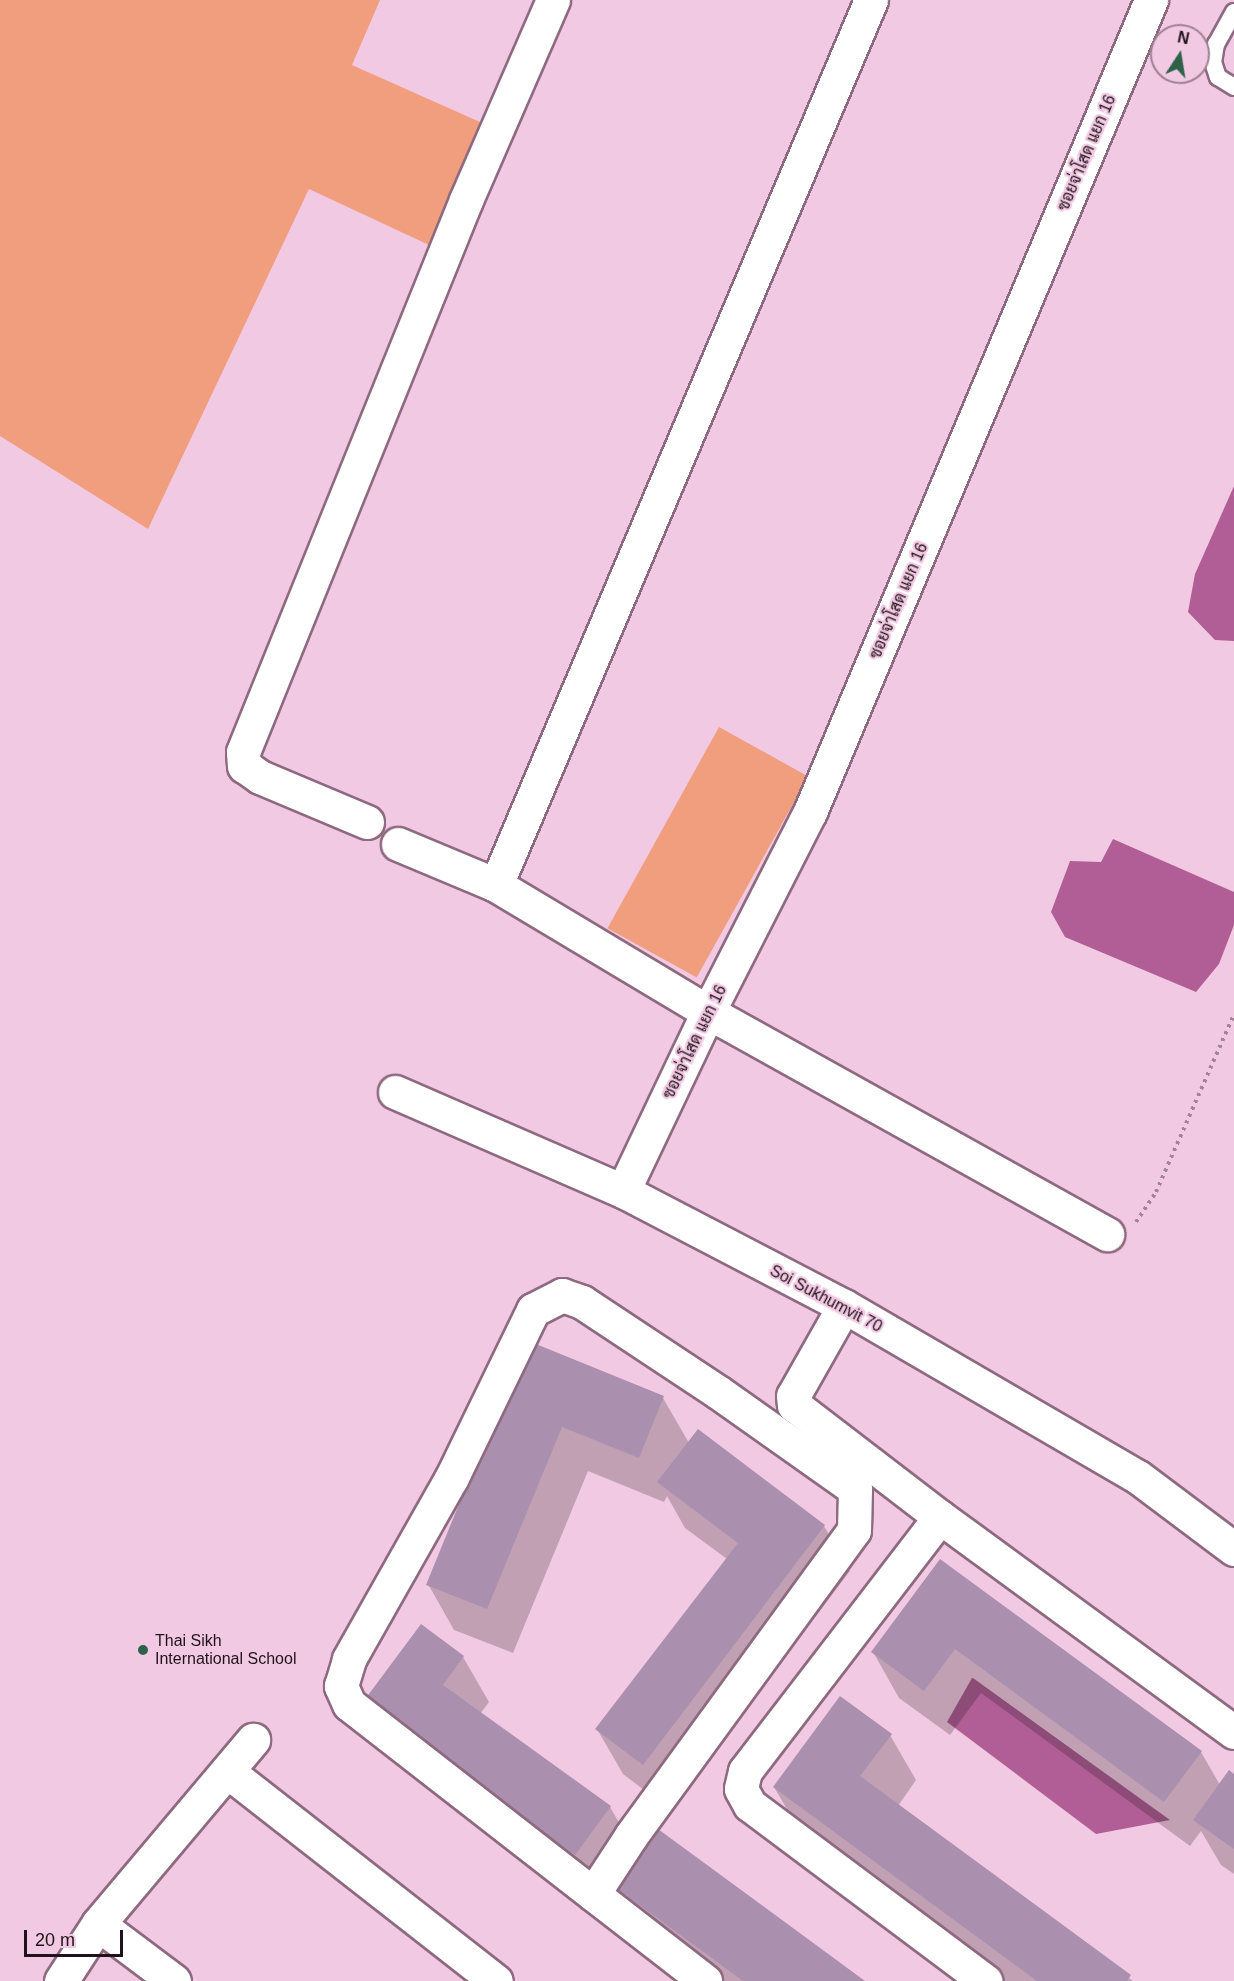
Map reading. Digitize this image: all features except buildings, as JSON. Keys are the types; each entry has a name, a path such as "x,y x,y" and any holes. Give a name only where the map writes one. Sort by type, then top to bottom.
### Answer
{"street":[{"path":"367,822 260,777 244,766 243,752 462,210 553,0"},
{"path":"496,885 871,0"},
{"name":"ซอยจ่าโสด แยก 16","path":"623,1191 708,1012 810,812 1151,0"},
{"path":"398,844 496,885 708,1012 1107,1234"},
{"name":"Soi Sukhumvit 70","path":"395,1092 623,1191 844,1306 1138,1477 1234,1549"},
{"path":"593,1894 631,1836 854,1530 857,1511 855,1489 699,1379 582,1302 562,1295 533,1310 452,1479 349,1659 341,1686 349,1704 593,1894 705,1981"},
{"path":"844,1306 792,1401 940,1518 1234,1732"},
{"path":"940,1518 745,1771 741,1789 750,1805 985,1981"},
{"path":"61,1981 98,1924 253,1740"},
{"path":"227,1771 496,1981"},
{"path":"98,1924 174,1981"}],"lane":[{"path":"1234,12 1216,44 1213,62 1218,77 1234,87"}],"path":[{"path":"1107,1234 1132,1229 1156,1192 1234,1014"}],"shaded area":[{"path":"0,0 380,0 352,65 480,122 429,245 309,189 148,529 0,436"},
{"path":"1234,486 1234,641 1215,640 1188,612 1195,574"},
{"path":"719,727 808,776 697,978 607,928"},
{"path":"1113,839 1234,892 1234,925 1219,964 1196,992 1065,937 1051,912 1070,861 1101,862"},
{"path":"972,1678 1170,1820 1096,1834 947,1722"}],"place":[{"name":"Thai Sikh International School","path":"143,1650"}]}
